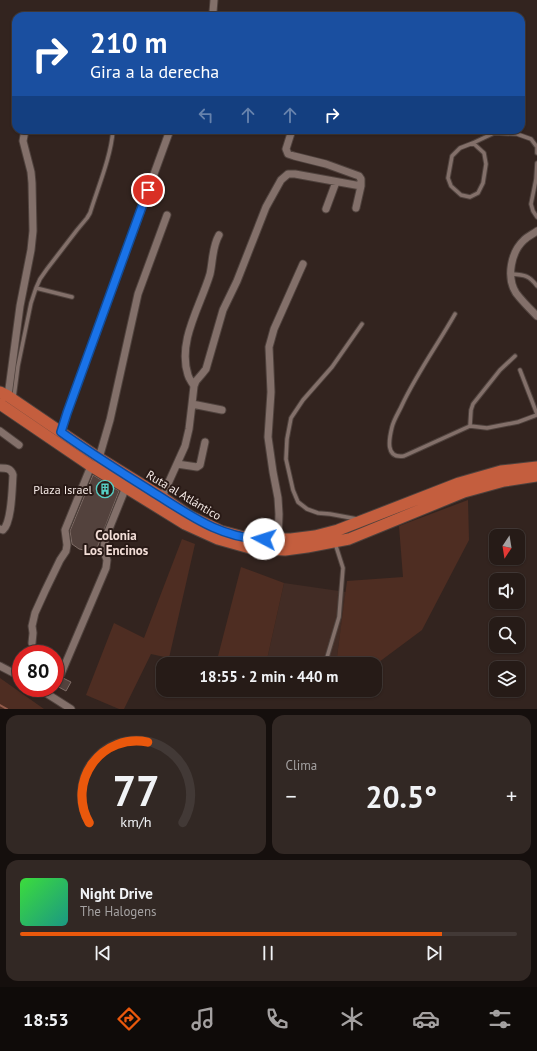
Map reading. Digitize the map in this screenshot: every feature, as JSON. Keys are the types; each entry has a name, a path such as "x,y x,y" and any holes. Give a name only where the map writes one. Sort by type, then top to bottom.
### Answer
{"highway":[{"name":"Ruta al Atlántico","path":"7,396 61,432 126,487 185,524 218,539 250,548 285,550 348,538 464,492 504,481 537,476"},
{"name":"Ruta al Atlántico","path":"0,404 95,462 162,497 190,516 221,531 251,539 278,540 315,536 366,520 459,484 501,471 537,467"}],"street":[{"path":"212,12 214,0"},
{"path":"7,396 33,231 32,183 31,172 24,145 24,134"},
{"path":"61,432 169,134"},
{"path":"291,134 286,149 288,154 326,164 359,176 361,179 361,186 356,208"},
{"path":"162,497 177,464 189,429 194,386 206,368 223,310 237,281 266,207 281,180 288,174 295,174 361,186"},
{"path":"326,209 336,182"},
{"path":"32,643 32,626 35,613 60,560 66,551 67,545 65,530 95,462 110,420 138,294 167,215"},
{"path":"537,231 524,240 518,247 514,255 511,274 512,283 516,292 537,316"},
{"path":"194,386 188,375 186,362 187,337 189,327 210,272 216,240 219,235"},
{"path":"278,540 278,498 268,438 271,392 269,346 274,329 303,264"},
{"path":"192,404 222,410"},
{"path":"0,431 19,445"},
{"path":"177,464 197,467 200,465 205,442"},
{"path":"0,468 9,469 12,471 13,475 9,520 5,528 3,530 0,529"},
{"path":"64,667 106,568 107,560 104,552 105,539 126,487"},
{"path":"0,666 12,672"},
{"path":"52,697 71,709"}],"lane":[{"path":"7,396 19,359 30,303 36,288 47,269 90,213 113,134"},
{"path":"473,144 484,152 486,164 483,184 478,193 470,197 461,195 451,186 448,178 452,156 460,148 473,144 492,134"},
{"path":"517,134 531,139 537,147 537,153"},
{"path":"537,163 536,179 531,204 537,217"},
{"path":"511,274 530,278 537,286"},
{"path":"36,288 72,296"},
{"path":"455,314 408,394 392,426 390,447 394,455 398,457 404,456 470,426 487,428 518,422 537,414 520,370"},
{"path":"362,324 332,367 303,400 291,418 287,439 286,459 293,490 298,502 307,509 318,513 366,520"},
{"path":"470,426 473,404 500,370 515,356"},
{"path":"327,657 339,617 343,568 334,541"}],"shaded area":[{"path":"468,500 469,540 422,630 382,660 382,657 337,657 347,581 403,577 399,526"},
{"path":"182,539 195,544 169,657 151,654 124,709 119,709 86,695 114,623 144,638"},
{"path":"241,567 284,583 268,657 218,657"},
{"path":"284,583 346,592 337,657 268,657"},
{"path":"0,678 12,686 12,697 27,697 44,709 0,709"}],"building":[{"path":"93,475 119,491 97,548 89,551 79,549 72,544 70,531"},
{"path":"64,678 71,682 66,691 64,690"}],"waterway":[{"path":"0,705 7,709"}],"place":[{"name":"Plaza Israel","path":"105,489"}],"district":[{"name":"Colonia Los Encinos","path":"116,542"}],"route":[{"path":"148,190 61,432 98,458 190,516 221,531 251,539 264,539"}]}
